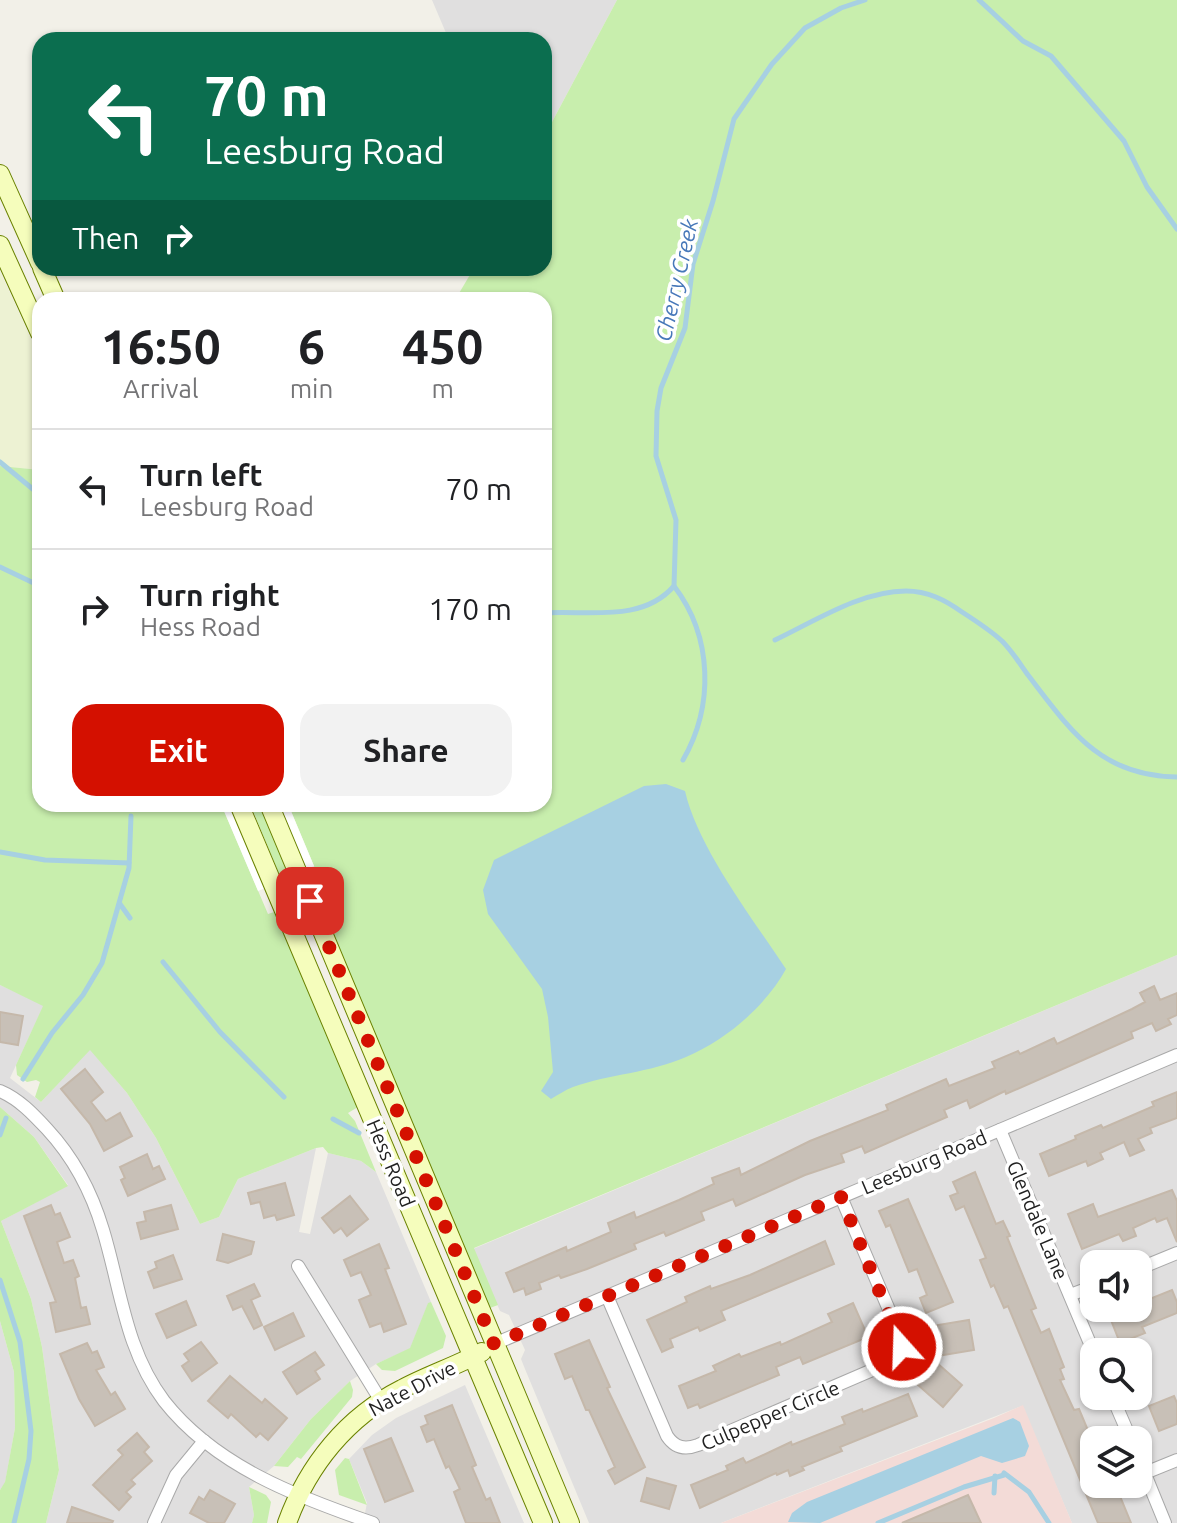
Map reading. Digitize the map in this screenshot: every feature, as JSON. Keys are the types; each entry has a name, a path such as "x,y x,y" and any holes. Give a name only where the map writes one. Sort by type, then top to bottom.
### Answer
{"main road":[{"path":"0,174 32,245"},
{"path":"0,245 32,315"},
{"name":"Hess Road","path":"242,812 543,1523"},
{"name":"Hess Road","path":"272,812 570,1523"},
{"name":"Nate Drive","path":"287,1523 313,1468 351,1423 381,1401 494,1344"}],"street":[{"name":"Leesburg Road","path":"494,1344 1177,1055"},
{"path":"0,1091 18,1101 38,1119 60,1144 78,1172 103,1227 125,1323 137,1354 166,1403 204,1441 242,1467 373,1523"},
{"name":"Glendale Lane","path":"1000,1130 1088,1338"},
{"name":"Culpepper Circle","path":"607,1296 671,1442 688,1448 712,1439 898,1359 901,1338 841,1197"},
{"path":"1152,1263 1177,1253"},
{"path":"298,1266 381,1401"},
{"path":"1070,1295 1080,1291"},
{"path":"154,1523 176,1475 204,1441"},
{"path":"1152,1470 1177,1460"},
{"path":"1152,1490 1165,1523"}],"shaded area":[{"path":"432,0 617,0 552,122 552,32 446,32"},
{"path":"1177,955 1177,1523 1072,1523 1022,1406 721,1523 589,1523 521,1359 525,1350 509,1315 500,1311 473,1249"},
{"path":"0,985 44,1005 10,1078 41,1102 90,1049 127,1093 156,1138 200,1224 219,1217 238,1179 316,1148 299,1232 310,1234 328,1153 361,1161 376,1172 431,1302 410,1349 376,1364 350,1381 311,1419 274,1466 249,1487 254,1515 252,1523 46,1523 59,1470 42,1347 31,1299 1,1221 68,1185 34,1137 0,1107"},
{"path":"0,1321 14,1372 15,1428 5,1483 0,1490"},
{"path":"465,1385 524,1523 363,1523 367,1503 349,1459 372,1435 396,1418"},
{"path":"1023,1405 1072,1523 721,1523 994,1418"}],"green space":[{"path":"617,0 1177,0 1177,955 474,1248 498,1305 490,1308 312,883 319,878 291,812 552,812 552,292 460,292 469,276 552,276 552,122"},
{"path":"0,271 32,341 32,469 0,466"},
{"path":"0,466 32,469 32,812 224,812 268,914 274,912 358,1107 348,1113 355,1121 376,1172 361,1161 328,1153 323,1147 316,1148 238,1179 219,1217 200,1224 156,1138 127,1093 90,1050 41,1102 35,1097 40,1082 27,1082 17,1075 16,1065 43,1006 0,985"},
{"path":"253,812 262,812 290,877 282,881"},
{"path":"0,1107 34,1137 68,1186 1,1221 31,1299 42,1347 59,1470 46,1523 0,1523 0,1490 5,1482 15,1428 14,1372 0,1321"},
{"path":"431,1302 446,1336 443,1348 395,1371 382,1370 376,1364 410,1348"},
{"path":"350,1381 352,1397 301,1459 297,1457 288,1467 274,1466 311,1419"},
{"path":"345,1458 349,1459 367,1505 339,1495 335,1470"},
{"path":"249,1487 266,1495 271,1502 267,1523 252,1523 254,1515"}],"water":[{"path":"666,784 685,791 714,859 786,969 756,1009 730,1032 701,1050 658,1067 573,1087 551,1099 541,1091 553,1072 542,989 488,914 483,890 494,860 644,786"},
{"path":"1013,1418 1020,1422 1029,1446 1025,1456 1002,1463 981,1456 820,1523 788,1522 792,1513 807,1502"}],"pier":[{"path":"224,812 253,812 282,881 258,891"},
{"path":"262,812 291,812 314,866 290,877"}],"building":[{"path":"1154,986 1160,1000 1177,993 1177,1015 1168,1019 1171,1024 1156,1031 1152,1023 1131,1032 1133,1038 1006,1094 1005,1091 970,1108 967,1100 944,1110 947,1117 865,1153 862,1146 841,1154 844,1162 805,1175 736,1206 733,1199 701,1212 704,1220 666,1236 664,1232 634,1244 636,1249 587,1269 539,1283 541,1289 526,1295 524,1288 514,1292 506,1273 611,1232 608,1223 634,1212 636,1218 679,1200 714,1184 712,1178 739,1168 741,1175 810,1141 888,1110 886,1105 946,1079 949,1086 995,1068 992,1062 1018,1051 1020,1054 1054,1038 1057,1044 1145,1002 1140,993"},
{"path":"0,1012 23,1016 18,1045 0,1042"},
{"path":"85,1069 103,1092 91,1102 106,1121 120,1113 132,1136 104,1151 90,1124 61,1089"},
{"path":"1177,1092 1177,1118 1150,1128 1152,1133 1138,1139 1144,1150 1130,1156 1124,1142 1100,1153 1103,1159 1088,1166 1086,1161 1049,1176 1040,1154 1101,1125 1103,1128 1154,1106 1152,1102"},
{"path":"147,1154 153,1169 159,1166 165,1179 128,1196 121,1180 125,1178 120,1167"},
{"path":"975,1172 996,1224 1003,1221 1010,1236 1007,1237 1036,1308 1031,1310 1041,1333 1049,1329 1064,1367 1060,1369 1064,1379 1060,1380 1074,1410 1079,1409 1086,1426 1080,1426 1080,1480 1008,1306 1004,1308 994,1285 991,1287 980,1260 986,1258 964,1206 956,1210 950,1196 958,1193 953,1182"},
{"path":"285,1183 294,1215 277,1220 275,1215 264,1218 260,1202 251,1204 248,1193"},
{"path":"1172,1190 1177,1201 1177,1242 1167,1218 1157,1222 1155,1218 1133,1228 1136,1236 1123,1241 1119,1234 1082,1249 1068,1214 1093,1204 1098,1217"},
{"path":"350,1196 368,1219 347,1236 341,1228 334,1233 322,1218"},
{"path":"908,1199 953,1302 926,1313 920,1298 927,1295 917,1269 909,1272 890,1225 886,1227 879,1211"},
{"path":"51,1205 55,1215 60,1213 70,1237 57,1242 64,1263 73,1260 79,1276 75,1278 81,1308 86,1307 90,1324 56,1332 50,1303 56,1302 24,1216"},
{"path":"171,1205 178,1229 141,1239 137,1223 146,1221 144,1212"},
{"path":"223,1234 254,1242 251,1254 228,1263 217,1260"},
{"path":"825,1241 834,1264 721,1311 725,1320 670,1339 673,1347 662,1352 647,1320 687,1302 685,1297 710,1286 711,1289 750,1275"},
{"path":"379,1244 406,1324 384,1332 381,1323 370,1327 359,1300 371,1295 361,1272 351,1276 344,1260"},
{"path":"173,1255 182,1279 154,1288 148,1272 157,1268 155,1262"},
{"path":"254,1284 260,1296 251,1300 262,1325 254,1329 242,1306 233,1310 227,1296"},
{"path":"1172,1290 1177,1313 1142,1327 1145,1333 1132,1338 1118,1338 1112,1322 1152,1322 1152,1298"},
{"path":"186,1301 196,1325 167,1338 156,1314"},
{"path":"853,1303 868,1337 803,1364 800,1357 776,1367 779,1375 700,1408 698,1404 688,1408 679,1386 716,1371 713,1366 739,1354 741,1357 780,1342 781,1345 832,1322 828,1314"},
{"path":"293,1313 304,1336 275,1350 264,1327"},
{"path":"969,1320 974,1350 937,1356 932,1326"},
{"path":"589,1340 610,1387 607,1388 645,1467 615,1484 608,1471 615,1467 589,1410 586,1410 572,1376 565,1379 555,1354"},
{"path":"201,1342 217,1363 192,1381 182,1366 189,1361 184,1354"},
{"path":"87,1343 92,1353 97,1351 104,1367 96,1370 111,1395 115,1392 125,1409 95,1426 79,1399 60,1354"},
{"path":"315,1352 324,1365 315,1371 320,1379 297,1394 283,1372"},
{"path":"937,1363 962,1385 943,1407 918,1385"},
{"path":"230,1376 262,1403 265,1399 287,1418 268,1440 260,1433 256,1437 231,1414 228,1418 208,1401"},
{"path":"908,1394 917,1416 840,1447 842,1451 802,1467 804,1470 790,1476 788,1470 776,1473 700,1508 691,1485 728,1470 726,1466 743,1458 746,1463 791,1442 792,1445 845,1424 842,1417"},
{"path":"1174,1396 1177,1424 1159,1431 1151,1410 1152,1405"},
{"path":"452,1405 476,1465 472,1467 500,1523 466,1523 454,1492 460,1489 449,1466 446,1468 434,1439 427,1442 421,1427 428,1424 425,1416"},
{"path":"137,1433 149,1447 144,1452 152,1461 131,1480 135,1484 126,1492 131,1497 119,1510 93,1485 123,1455 118,1450"},
{"path":"391,1438 413,1491 385,1502 364,1449"},
{"path":"647,1478 676,1486 669,1509 641,1501"},
{"path":"210,1490 235,1504 224,1523 209,1523 190,1513 199,1497 204,1500"},
{"path":"968,1495 981,1523 902,1523"},
{"path":"1088,1498 1121,1498 1131,1523 1098,1523"},
{"path":"72,1507 113,1521 67,1523"}],"waterway":[{"name":"Cherry Creek","path":"552,613 630,610 661,598 674,586 676,520 656,456 657,411 661,388 685,328 693,264 734,119 772,64 805,28 841,8 865,0"},
{"name":"Cherry Creek","path":"979,0 1023,41 1051,56 1124,141 1147,187 1177,229"},
{"path":"0,462 32,488"},
{"name":"Cherry Creek","path":"0,567 32,582"},
{"path":"674,586 696,627 705,672 700,717 683,760"},
{"path":"775,640 855,601 889,592 929,594 956,608 1002,641 1059,714 1090,747 1127,769 1177,777"},
{"path":"23,1079 102,963 129,868 131,816"},
{"path":"0,852 45,860 129,863"},
{"path":"120,904 130,918"},
{"path":"163,962 220,1032 284,1097"},
{"path":"0,1135 6,1118"},
{"path":"333,1119 359,1133"},
{"path":"0,1280 20,1342 31,1431 29,1459 14,1523"},
{"path":"1004,1473 1029,1492 1049,1523"},
{"path":"878,1523 964,1487 1004,1475"},
{"path":"994,1493 995,1476"}],"route":[{"path":"310,901 494,1344 841,1197 901,1338 902,1347"}]}
